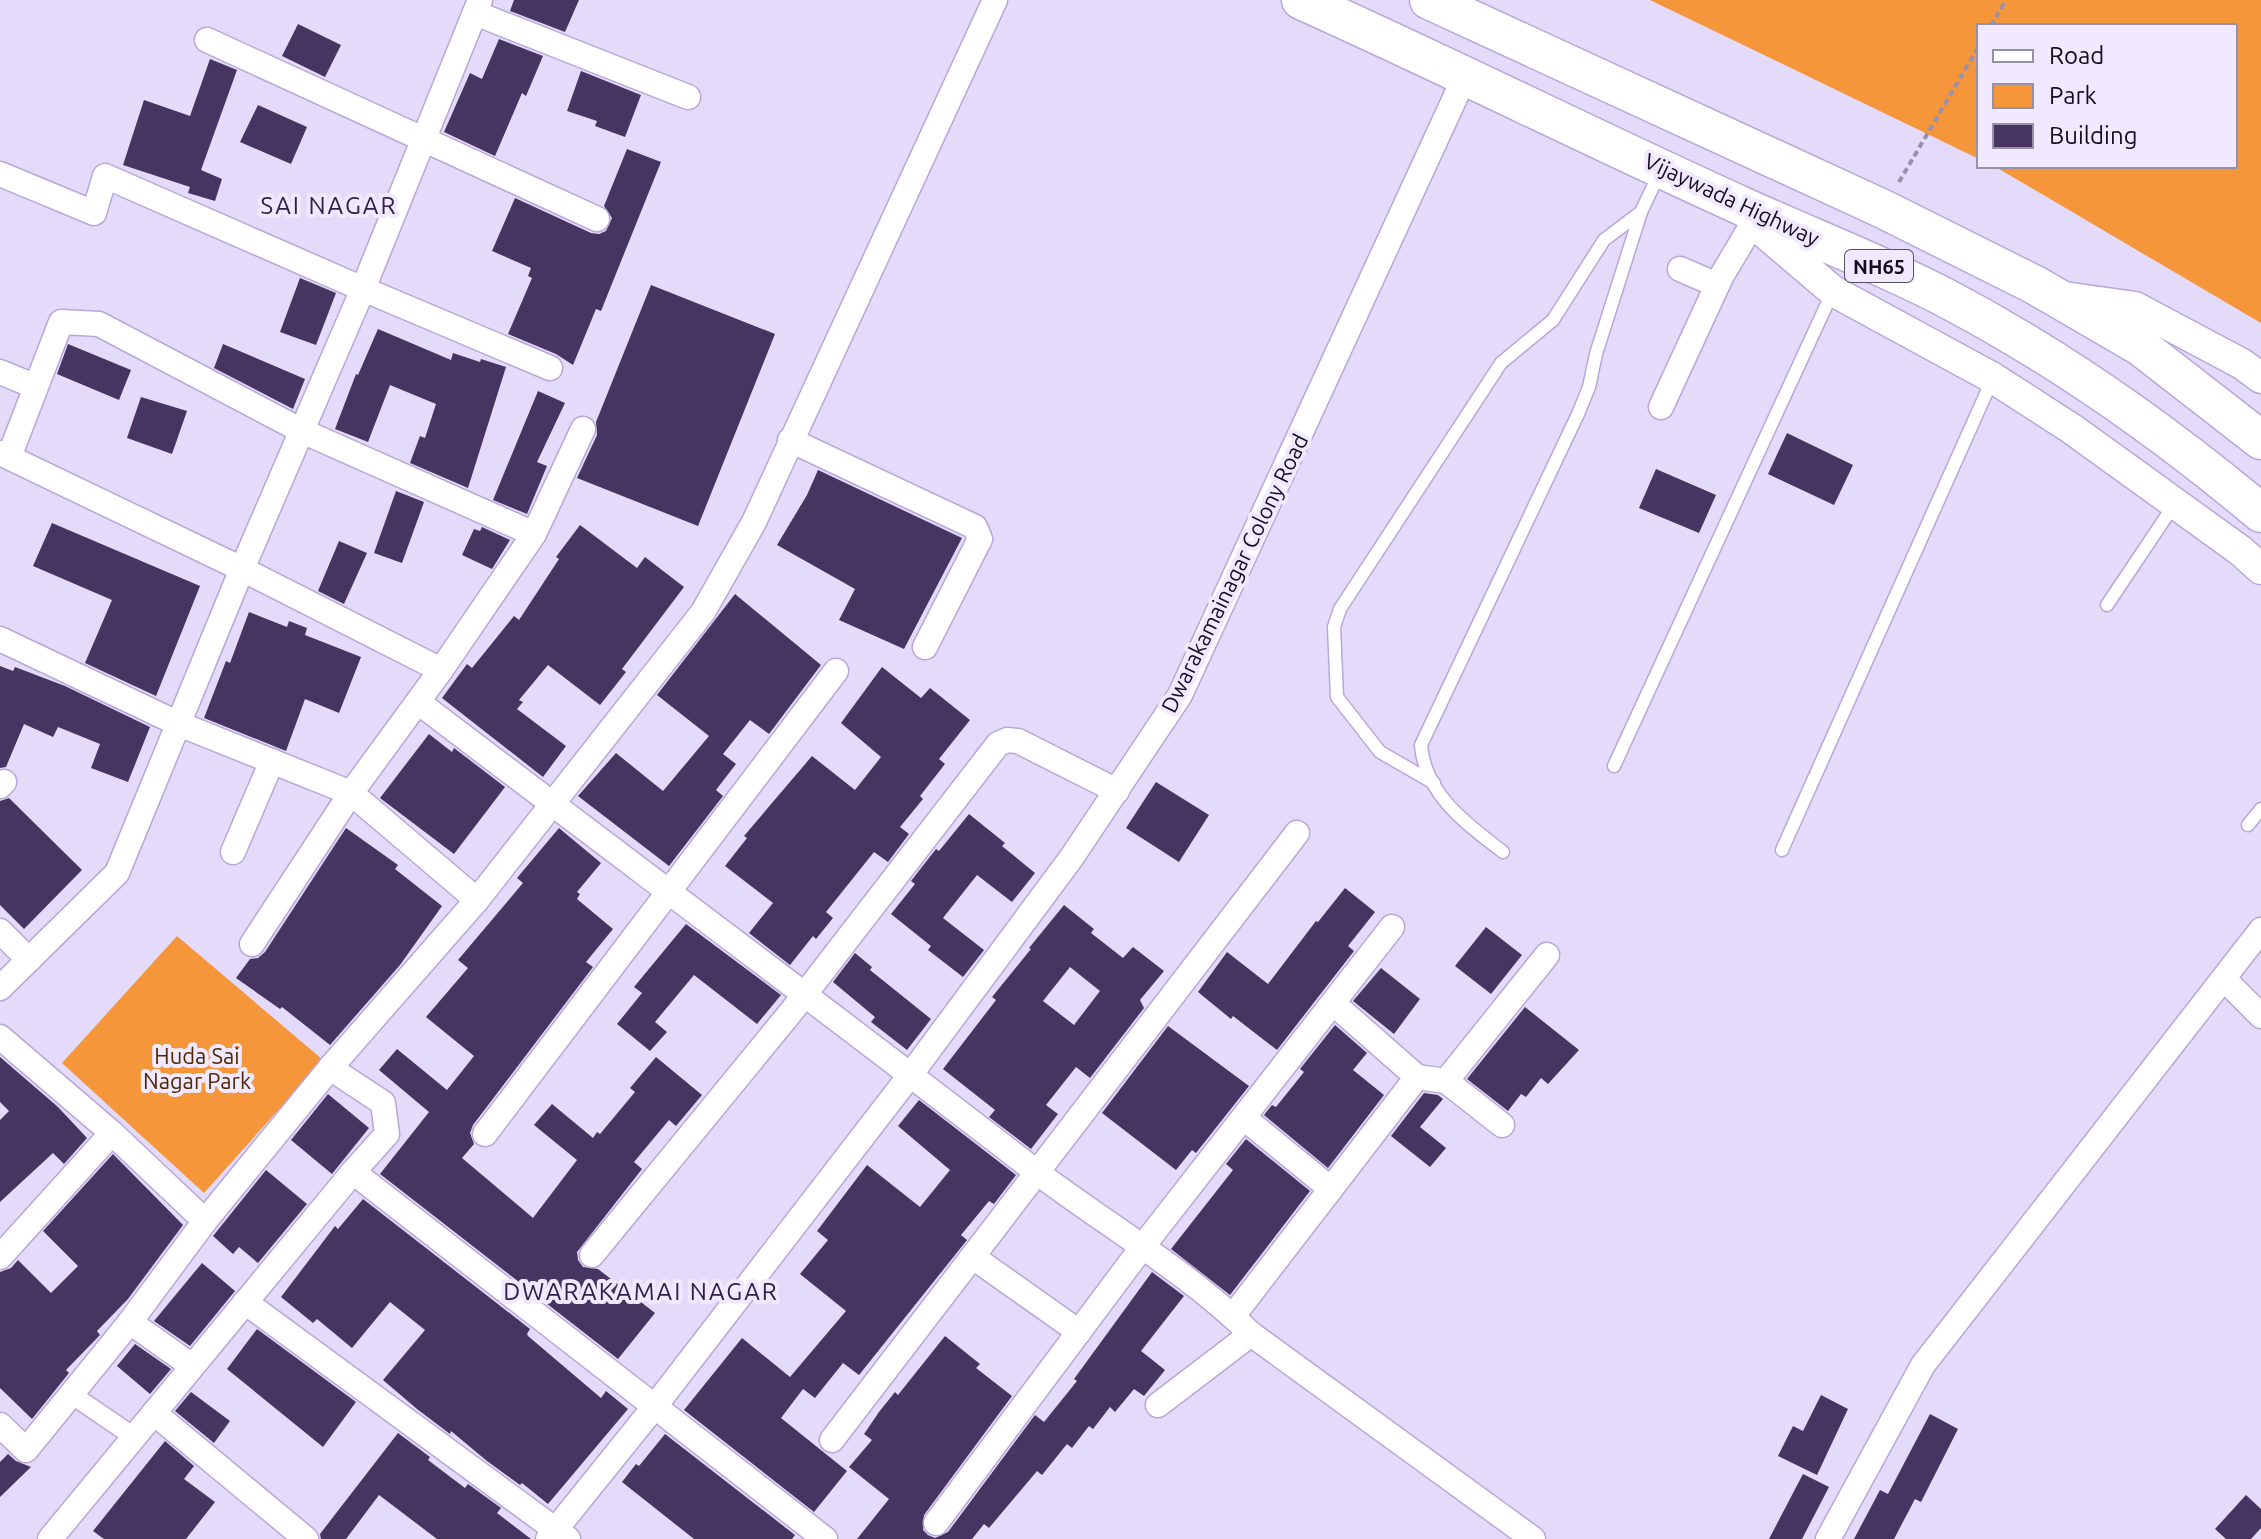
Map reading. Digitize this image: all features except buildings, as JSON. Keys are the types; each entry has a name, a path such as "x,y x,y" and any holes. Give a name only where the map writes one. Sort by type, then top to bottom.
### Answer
{"highway":[{"name":"Vijaywada Highway","path":"1301,0 1466,74 1662,168 1749,215 1852,253 1942,296 2107,394 2203,464 2261,513"},
{"name":"NH65","path":"1429,0 1883,209 2054,296 2140,346 2261,440"}],"street":[{"path":"0,1425 26,1450 130,1322 205,1221 330,1068 477,900 703,612 754,522 995,0"},
{"path":"0,988 117,873 242,569 363,289 478,6 688,97"},
{"path":"207,40 597,219"},
{"name":"Dwarakamainagar Colony Road","path":"557,1536 911,1074 1072,857 1180,695 1466,74"},
{"path":"0,174 94,213 105,176 550,368"},
{"path":"1661,407 1749,215 1833,291 1993,378 2072,429 2241,551 2261,569"},
{"path":"1680,269 1717,285"},
{"path":"2054,296 2135,307 2242,364 2261,378"},
{"path":"441,670 242,569 4,455 61,322 99,324 302,431 534,534"},
{"path":"0,372 34,386"},
{"path":"252,944 351,793 441,670 534,534 583,429"},
{"path":"790,440 975,527 979,532 980,539 925,647"},
{"path":"0,639 179,724 351,793 477,900"},
{"path":"485,1134 836,671"},
{"path":"418,702 1038,1173 1143,1246 1233,1316 1251,1334 1533,1539"},
{"path":"592,1255 803,995 998,744 1007,740 1018,741 1117,791"},
{"path":"233,852 272,761"},
{"path":"832,1440 1297,833"},
{"path":"936,1523 1143,1246 1392,927"},
{"path":"1831,1538 1923,1365 2261,930"},
{"path":"0,931 29,960"},
{"path":"1446,1081 1547,955"},
{"path":"2224,979 2261,1016"},
{"path":"1334,1004 1417,1077 1446,1081 1502,1125"},
{"path":"0,1037 112,1133 205,1221"},
{"path":"50,1539 387,1134 383,1103 330,1068"},
{"path":"1233,1316 1417,1077"},
{"path":"1244,1118 1331,1189"},
{"path":"0,1257 112,1133"},
{"path":"353,1172 825,1539"},
{"path":"973,1257 1079,1332"},
{"path":"245,1302 557,1536"},
{"path":"130,1322 192,1366"},
{"path":"1158,1405 1251,1334"},
{"path":"71,1394 134,1437"},
{"path":"154,1413 306,1539"}],"lane":[{"path":"1503,852 1459,818 1441,799 1422,758 1421,745 1578,414 1589,387 1596,354 1641,212 1662,168"},
{"path":"1434,783 1380,752 1337,697 1334,627 1340,609 1501,363 1553,320 1604,240 1641,212"},
{"path":"1614,766 1833,291"},
{"path":"1782,850 1993,378"},
{"path":"2107,605 2175,503"},
{"path":"2248,825 2261,809"}],"path":[{"path":"1992,24 2006,0"},
{"path":"1883,209 1977,49"}],"green space":[{"path":"1650,0 2261,0 2261,323 1997,168 2237,168 2237,24 1977,24 1977,158"},
{"name":"Huda Sai Nagar Park","path":"177,936 323,1060 204,1193 62,1063"}],"district":[{"name":"SAI NAGAR","path":"329,205"},
{"name":"DWARAKAMAI NAGAR","path":"641,1291"}]}
